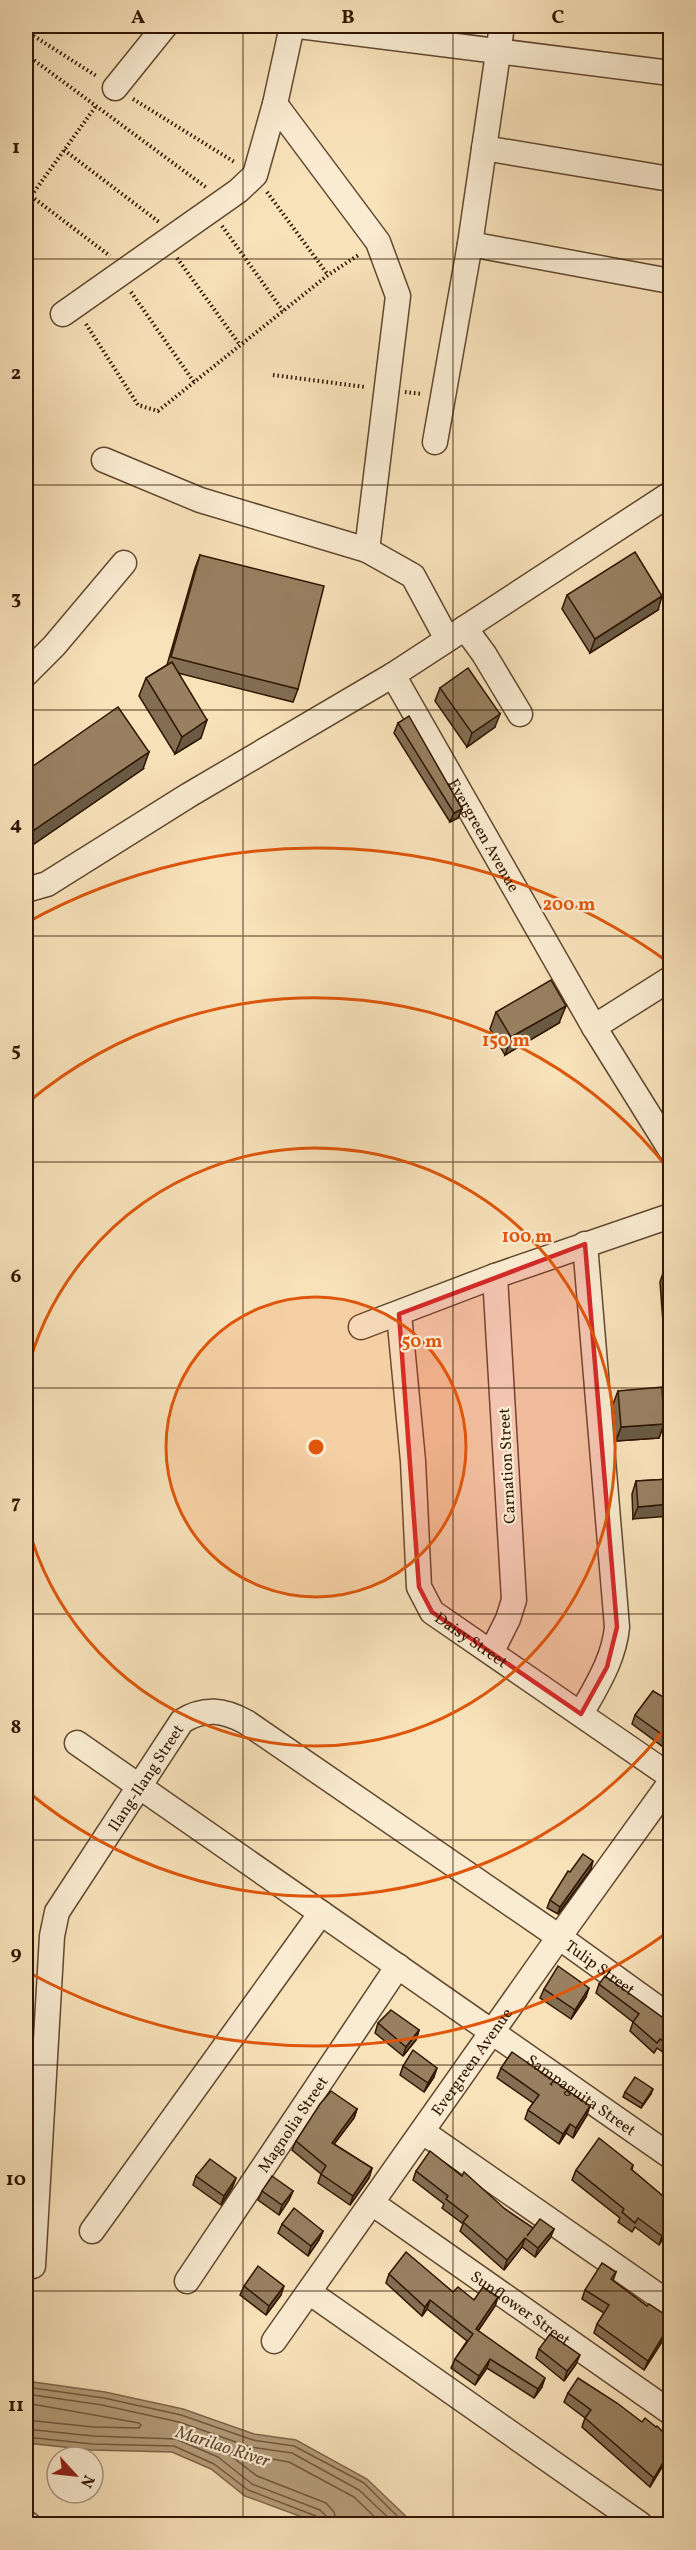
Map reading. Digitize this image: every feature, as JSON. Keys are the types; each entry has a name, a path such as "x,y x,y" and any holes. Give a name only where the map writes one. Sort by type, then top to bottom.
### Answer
{"street":[{"path":"115,88 165,26"},
{"path":"69,310 218,206 255,175 275,104 292,26"},
{"path":"299,26 670,73"},
{"path":"435,442 470,244 502,26"},
{"path":"275,104 378,242 398,296 368,550"},
{"path":"484,148 670,179"},
{"path":"470,244 670,281"},
{"path":"104,460 200,500 368,550 413,576 456,633 484,654 520,714"},
{"path":"26,890 47,884 189,795 393,675 670,494"},
{"path":"26,675 54,646 124,563"},
{"name":"Evergreen Avenue","path":"393,675 594,1027 670,1149"},
{"path":"594,1027 670,979"},
{"path":"361,1327 495,1276 670,1216"},
{"path":"581,1714 607,1667 615,1646 617,1627 585,1245"},
{"name":"Carnation Street","path":"492,1651 508,1619 514,1600 495,1276"},
{"name":"Daisy Street","path":"399,1314 413,1461 419,1587 432,1612 492,1651 670,1776"},
{"name":"Ilang-Ilang Street","path":"33,2266 52,1936 57,1912 74,1882 141,1787 182,1721 196,1713 228,1712 246,1722 559,1937"},
{"name":"Sampaguita Street","path":"77,1743 670,2156"},
{"name":"Evergreen Avenue","path":"274,2341 670,1783"},
{"path":"92,2231 321,1913"},
{"name":"Tulip Street","path":"559,1937 670,2017"},
{"name":"Magnolia Street","path":"187,2281 398,1966"},
{"path":"423,2132 670,2304"},
{"name":"Sunflower Street","path":"372,2203 670,2412"},
{"path":"309,2292 640,2524"}],"path":[{"path":"26,31 255,175 328,275"},
{"path":"27,54 96,105 218,206 283,311"},
{"path":"26,203 96,105"},
{"path":"64,150 171,239 240,345"},
{"path":"31,196 123,272 194,382"},
{"path":"69,310 138,405 158,411 328,275 378,242"},
{"path":"273,375 443,397"}],"highlighted area":[{"path":"585,1244 617,1627 607,1667 581,1714 432,1612 419,1587 399,1314"}],"water":[{"name":"Marilao River","path":"26,2381 105,2392 183,2409 254,2434 296,2440 367,2479 414,2524 321,2524 245,2496 211,2469 172,2452 105,2450 105,2445 26,2443"}],"building":[{"path":"635,552 662,596 595,639 567,595"},
{"path":"200,555 324,586 298,689 171,657"},
{"path":"172,662 207,720 182,737 146,678"},
{"path":"468,668 500,714 472,733 440,688"},
{"path":"118,707 149,752 34,830 26,818 26,771"},
{"path":"409,716 462,809 454,813 398,723"},
{"path":"551,980 566,1006 511,1037 496,1012"},
{"path":"665,1267 670,1267 670,1322 669,1322"},
{"path":"662,1387 664,1424 621,1427 618,1391"},
{"path":"670,1479 670,1504 638,1507 636,1481"},
{"path":"653,1691 670,1701 670,1740 635,1715"},
{"path":"583,1854 593,1861 560,1907 550,1900 568,1871 570,1872"},
{"path":"558,1966 589,1988 575,2010 544,1989"},
{"path":"605,1976 670,2021 670,2046 660,2039 657,2043 633,2022 639,2014 599,1984"},
{"path":"391,2010 419,2030 406,2047 378,2023"},
{"path":"413,2050 437,2068 428,2083 403,2066"},
{"path":"512,2052 590,2106 576,2128 570,2124 563,2134 528,2110 539,2095 501,2068"},
{"path":"635,2077 653,2089 643,2104 625,2092"},
{"path":"331,2091 357,2109 332,2143 372,2168 353,2196 321,2174 326,2166 296,2141"},
{"path":"599,2138 633,2165 631,2169 670,2202 670,2222 662,2236 638,2218 635,2223 622,2212 624,2209 576,2170"},
{"path":"430,2151 462,2176 464,2172 505,2209 533,2228 527,2236 540,2219 554,2229 538,2248 525,2238 507,2260 463,2222 468,2216 446,2199 448,2196 416,2171"},
{"path":"210,2159 236,2178 224,2196 196,2176"},
{"path":"272,2176 293,2191 282,2205 262,2191"},
{"path":"294,2208 323,2231 311,2246 282,2224"},
{"path":"406,2252 453,2292 458,2287 474,2300 483,2287 498,2297 476,2329 545,2378 538,2389 490,2359 479,2376 455,2359 473,2334 430,2300 425,2307 389,2274"},
{"path":"602,2263 616,2272 611,2279 647,2306 649,2304 670,2318 670,2335 666,2331 648,2361 597,2324 609,2305 585,2290"},
{"path":"258,2266 284,2286 269,2306 244,2286"},
{"path":"550,2334 580,2355 567,2371 539,2349"},
{"path":"578,2378 642,2422 645,2418 670,2439 670,2451 654,2478 585,2418 591,2410 568,2393"}]}
